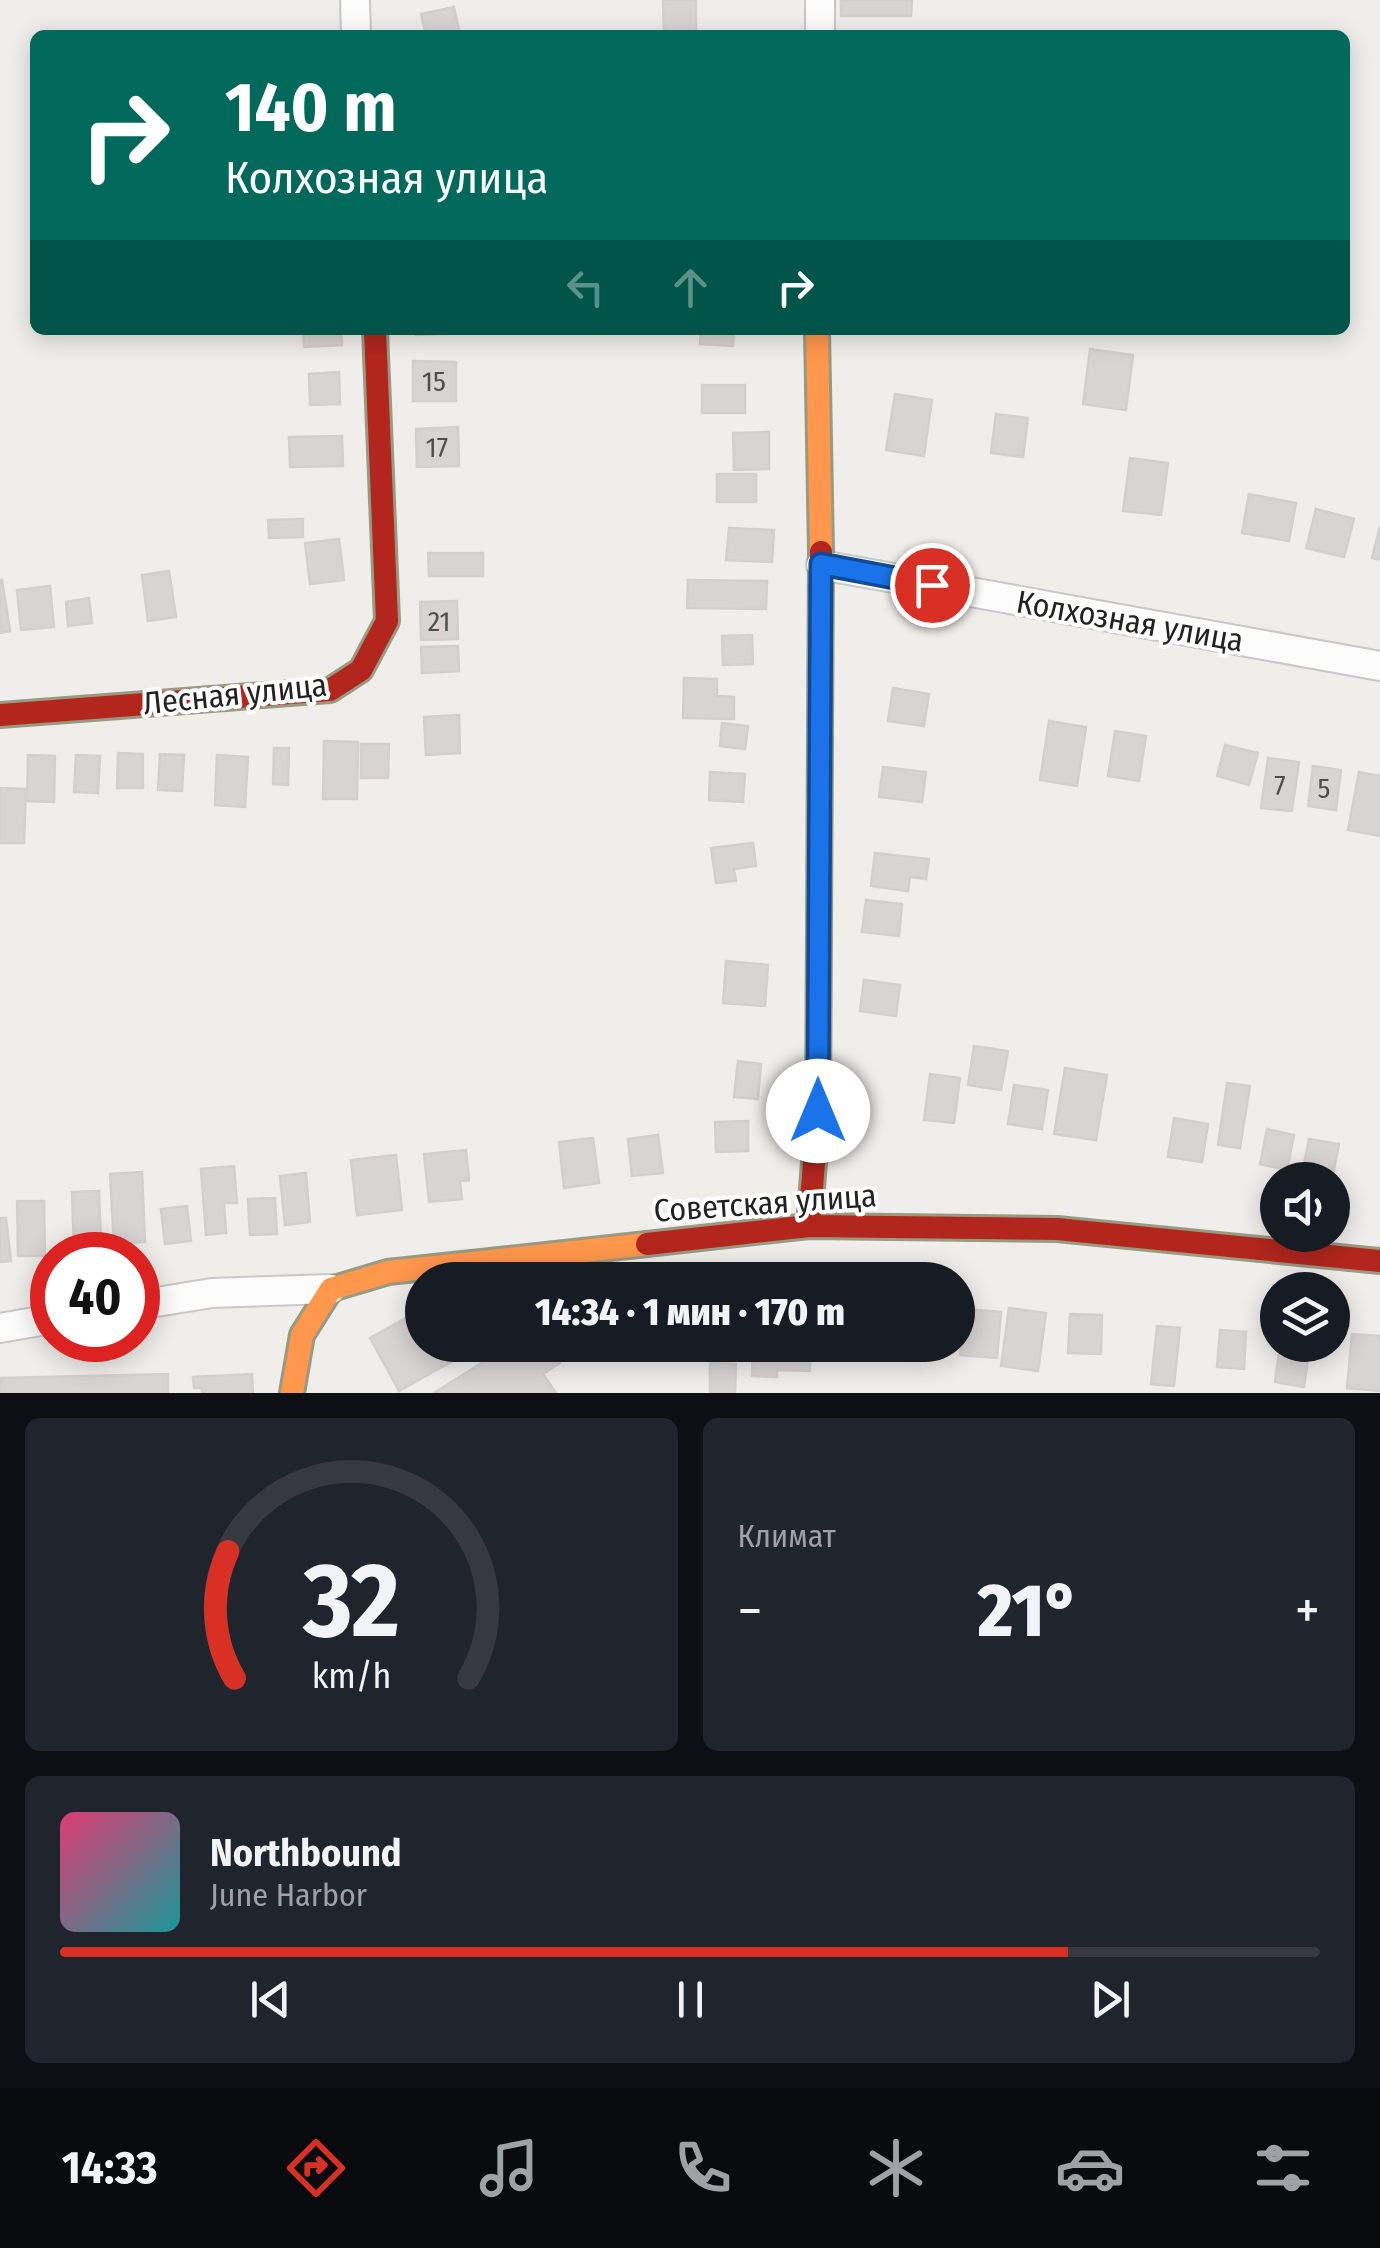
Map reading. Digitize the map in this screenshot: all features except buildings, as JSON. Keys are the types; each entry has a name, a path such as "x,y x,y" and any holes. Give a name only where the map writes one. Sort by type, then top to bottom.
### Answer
{"street":[{"path":"355,0 356,30"},
{"path":"820,0 820,30"},
{"name":"Лесная улица","path":"0,715 330,690 361,670 386,622 375,335"},
{"path":"809,1226 818,1111 821,564 817,335"},
{"name":"Колхозная улица","path":"821,564 1380,666"},
{"name":"Советская улица","path":"331,1289 388,1272 809,1226 1057,1229 1380,1261"},
{"path":"160,1302 212,1293 331,1289"},
{"path":"292,1393 302,1335 331,1289"},
{"path":"0,1328 30,1323"}],"traffic: slow":[{"path":"817,335 821,552"},
{"path":"292,1393 302,1335 331,1289 388,1272 647,1244"}],"traffic: jam":[{"path":"0,715 330,690 361,670 387,621 375,335"},
{"path":"809,1226 818,1111 821,552"},
{"path":"647,1244 809,1226 1057,1229 1380,1261"}],"route":[{"path":"818,1111 821,564 932,585"}]}
